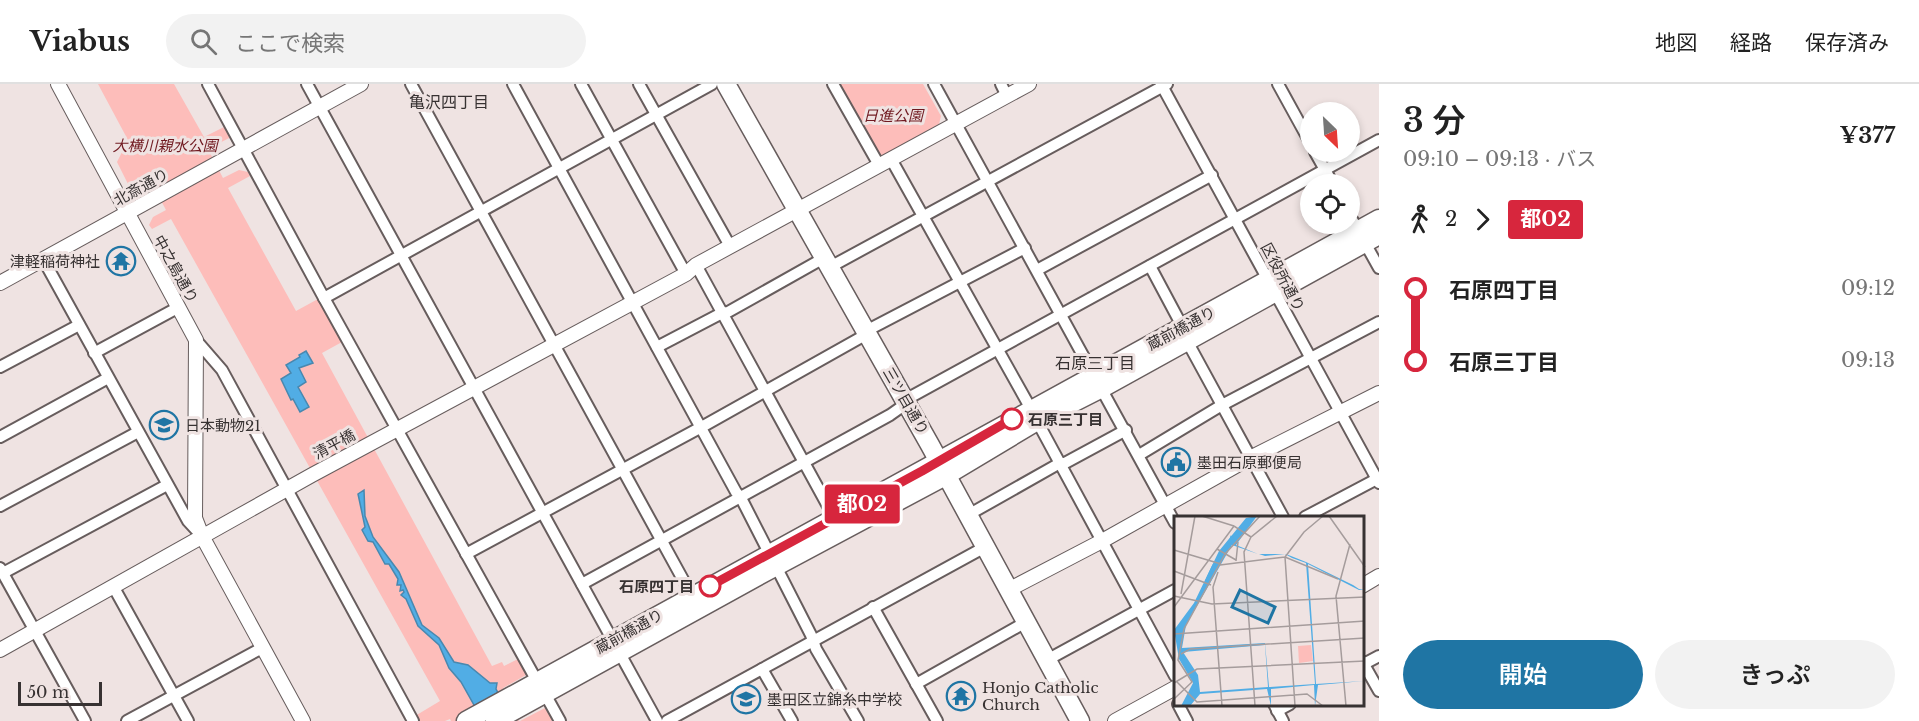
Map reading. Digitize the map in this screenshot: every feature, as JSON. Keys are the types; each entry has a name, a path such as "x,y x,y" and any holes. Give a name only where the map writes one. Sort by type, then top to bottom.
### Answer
{"main road":[{"name":"三ツ目通り","path":"726,84 906,401 1080,721"},
{"name":"蔵前橋通り","path":"513,704 943,468 1034,415 1272,287 1379,219"},
{"name":"蔵前橋通り","path":"616,647 692,596 772,560 835,519 943,468"},
{"path":"466,721 513,704"},
{"path":"495,721 513,704"}],"street":[{"name":"中之島通り","path":"58,84 196,340"},
{"path":"208,84 240,151 560,721"},
{"path":"307,84 657,721"},
{"name":"北斎通り","path":"0,283 362,84"},
{"path":"411,84 692,596"},
{"path":"513,84 741,498 813,641 858,721"},
{"path":"581,84 612,140 691,269 722,313 835,519"},
{"path":"639,84 730,246"},
{"path":"324,298 712,84"},
{"path":"833,84 923,216 1174,674"},
{"path":"934,84 1174,521"},
{"name":"清平橋","path":"0,650 312,475 956,124 1004,90 1029,84"},
{"path":"1278,84 1300,124"},
{"path":"657,347 923,216 1164,85"},
{"name":"区役所通り","path":"1164,85 1378,481"},
{"path":"582,584 894,413 906,401 997,349 1379,141"},
{"path":"1321,162 1327,174"},
{"path":"1037,270 1212,175"},
{"path":"1363,231 1379,268"},
{"path":"466,554 702,427 866,333 1025,248"},
{"path":"43,259 167,485 188,521 202,536"},
{"path":"1150,266 1250,459 1282,516"},
{"path":"94,353 178,307"},
{"path":"1139,455 1222,405 1379,322"},
{"path":"0,367 79,325"},
{"path":"196,340 222,370 413,721"},
{"path":"196,340 195,518 202,536 303,721"},
{"path":"0,437 108,378"},
{"path":"1008,590 1250,459 1379,393"},
{"path":"968,515 1060,463 1065,463 1126,430"},
{"path":"0,506 138,432"},
{"path":"1307,516 1378,481"},
{"path":"85,721 2,570 167,485"},
{"path":"667,721 985,547"},
{"path":"1364,585 1379,576"},
{"path":"113,586 188,721"},
{"path":"1047,660 1174,591"},
{"path":"873,607 937,721"},
{"path":"916,684 1026,622"},
{"path":"126,721 262,648"},
{"path":"1364,663 1379,656"},
{"path":"1364,665 1379,691"},
{"path":"762,669 792,721"},
{"path":"1115,721 1173,692"},
{"path":"1179,706 1187,721"}],"green space":[{"name":"大横川親水公園","path":"98,84 174,84 204,137 226,126 231,137 208,149 223,178 239,170 248,172 250,176 228,188 296,311 318,299 342,342 322,353 492,666 502,662 504,666 518,659 526,675 503,688 519,721 451,721 450,719 418,721 415,716 440,701 171,219 152,229 149,225 153,217 166,210 151,182 143,186 139,181 129,186 117,162 128,140"},
{"name":"日進公園","path":"839,84 923,84 941,116 939,124 880,157"},
{"path":"545,708 551,721 520,721"}],"water":[{"path":"306,351 313,363 299,368 306,382 298,387 309,407 300,412 293,399 291,400 281,379 291,373 286,365"},
{"path":"364,490 365,516 373,537 399,572 422,625 439,638 454,662 468,665 490,683 497,683 496,689 514,721 483,721 461,682 449,668 439,645 418,626 406,599 401,595 404,592 400,591 401,585 397,585 398,579 362,530 365,527 358,494"}],"bus line":[{"name":"都02","path":"710,586 922,471 1012,419"}],"place":[{"name":"津軽稲荷神社","path":"121,261"},
{"name":"石原三丁目","path":"1012,419"},
{"name":"日本動物21","path":"164,425"},
{"name":"墨田石原郵便局","path":"1176,462"},
{"name":"石原四丁目","path":"710,586"},
{"name":"Honjo Catholic Church","path":"961,696"},
{"name":"墨田区立錦糸中学校","path":"746,699"}],"district":[{"name":"亀沢四丁目","path":"449,102"},
{"name":"石原三丁目","path":"1095,363"}]}
